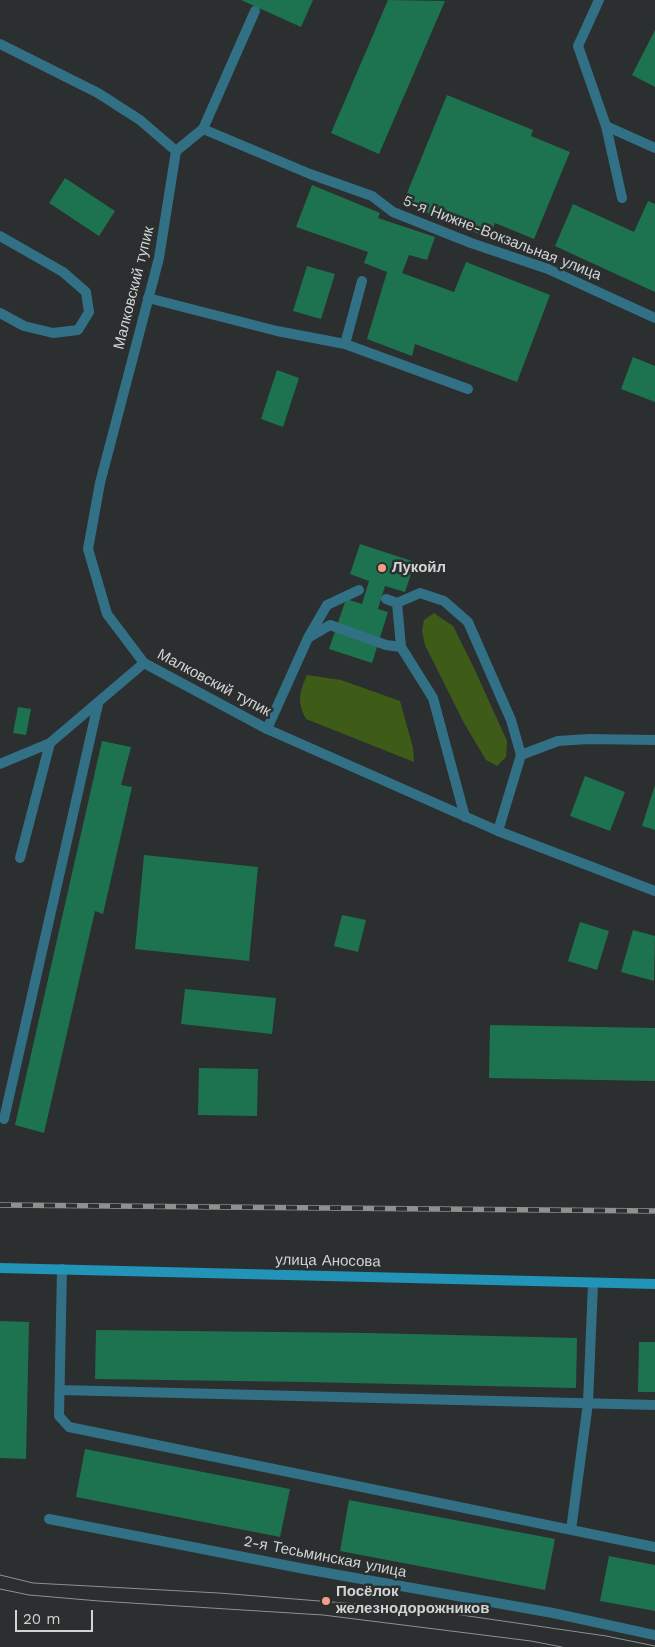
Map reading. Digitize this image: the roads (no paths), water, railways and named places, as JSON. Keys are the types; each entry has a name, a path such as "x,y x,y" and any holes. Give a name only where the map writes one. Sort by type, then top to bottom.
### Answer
{"main road":[{"name":"улица Аносова","path":"0,1268 655,1284"}],"street":[{"path":"599,0 578,46 606,126 622,198"},
{"path":"0,44 98,93 140,120 176,151 203,129 255,11"},
{"path":"606,126 655,148"},
{"name":"5-я Нижне-Вокзальная улица","path":"203,129 310,174 372,196 393,212 471,243 548,269 655,318"},
{"name":"Малковский тупик","path":"176,151 159,258 100,483 88,549 107,614 144,663 267,729 498,831 655,891"},
{"path":"0,236 63,272 86,292 89,312 78,330 53,333 24,326 0,313"},
{"path":"345,344 362,281"},
{"path":"148,298 277,331 345,344 468,389"},
{"path":"267,729 308,638 327,605 359,590"},
{"path":"386,599 397,603 420,593 444,601 468,622 511,720 521,755 498,831"},
{"path":"397,603 400,647 433,698 465,817"},
{"path":"308,638 330,625 386,645 400,647"},
{"path":"0,764 50,743 144,663"},
{"path":"4,1120 98,704"},
{"path":"521,755 558,741 589,738 655,740"},
{"path":"20,858 50,743"},
{"path":"62,1269 59,1416 69,1427 655,1547"},
{"path":"571,1530 588,1404 593,1283"},
{"path":"60,1390 655,1405"},
{"name":"2-я Тесьминская улица","path":"49,1519 305,1569 553,1613 655,1635"}],"tram line":[{"path":"0,1575 33,1583 219,1593 420,1609 606,1636 655,1646"},
{"path":"0,1589 29,1595 99,1601 323,1615 531,1641 562,1647"}],"railway":[{"path":"0,1205 655,1211"}],"place":[{"name":"Лукойл","path":"382,568"},
{"name":"Посёлок железнодорожников","path":"326,1601"}]}
